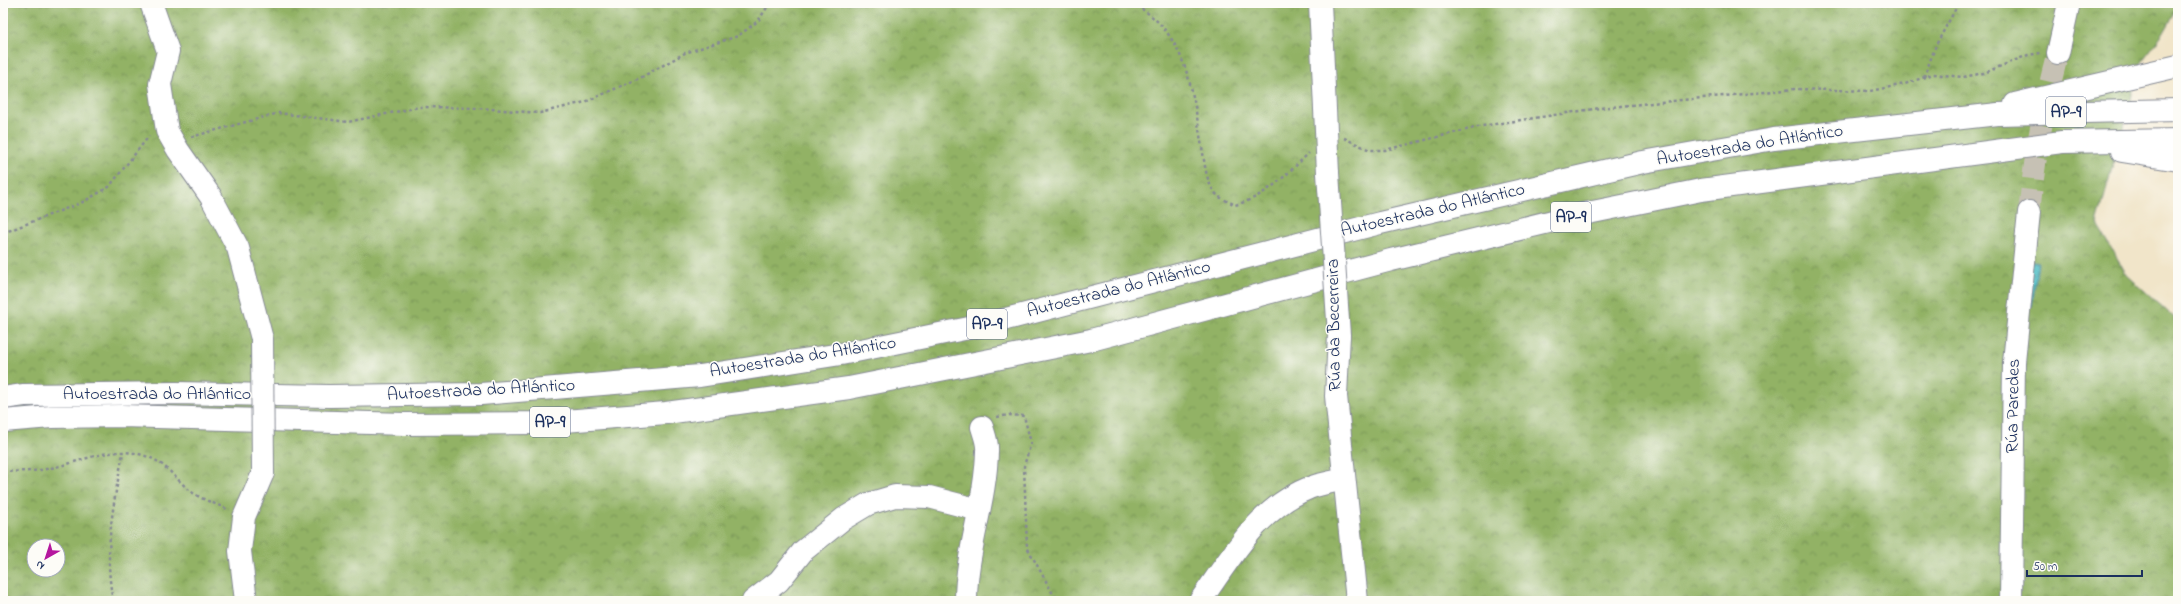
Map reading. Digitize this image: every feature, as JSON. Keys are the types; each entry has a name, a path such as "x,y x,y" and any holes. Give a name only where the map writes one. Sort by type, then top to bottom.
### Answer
{"main road":[{"path":"151,3 168,51 160,84 167,131 211,197 238,248 262,339 263,473 244,517 240,550 246,601"},
{"name":"Rúa da Becerreira","path":"1320,3 1328,173 1338,335 1336,396 1357,601"},
{"path":"2058,51 2069,3"},
{"path":"1953,119 2178,66"},
{"name":"Autoestrada do Atlántico","path":"3,398 24,395 176,393 329,396 481,394 700,376 841,354 979,326 1380,223 1643,162 1774,139 1998,114 2178,110"},
{"name":"Autoestrada do Atlántico","path":"3,421 122,416 405,424 539,423 666,414 849,388 1091,340 1391,260 1578,215 1701,190 2062,142 2178,140"},
{"path":"2062,142 2178,160"},
{"name":"Rúa Paredes","path":"2011,601 2014,362 2029,212"},
{"path":"966,601 966,576 979,510 987,450 982,427"},
{"path":"1200,601 1252,528 1271,510 1308,488 1344,479"},
{"path":"753,601 779,581 803,551 843,519 868,504 895,496 928,497 979,510"}],"path":[{"path":"173,141 225,129 279,113 348,122 419,107 478,108 540,112 585,102 642,76 685,53 738,36 758,21 770,3"},
{"path":"1130,3 1160,22 1178,48 1190,79 1207,176 1218,196 1234,204 1251,201 1276,185 1327,132 1370,150 1385,150 1482,126 1600,108 1796,89 1870,91 1924,78 1934,74 1963,78 1984,73 2028,55 2058,51"},
{"path":"1924,78 1936,45 1955,10 1956,3"},
{"path":"3,233 83,202 109,187 164,114"},
{"path":"982,427 989,419 1009,414 1024,416 1031,443 1024,466 1024,509 1027,547 1053,594 1061,601"},
{"path":"3,472 45,469 66,464 87,456 110,452 135,453 154,459 193,493 244,517"},
{"path":"113,601 108,567 110,532 123,453"}],"green space":[{"path":"3,3 2178,3 2178,8 2163,34 2140,65 2097,224 2127,275 2178,321 2178,601 3,601"}],"water":[{"path":"2029,261 2038,263 2032,306 2023,305"}],"tunnel":[{"path":"2029,212 2040,132 2058,53"}]}
